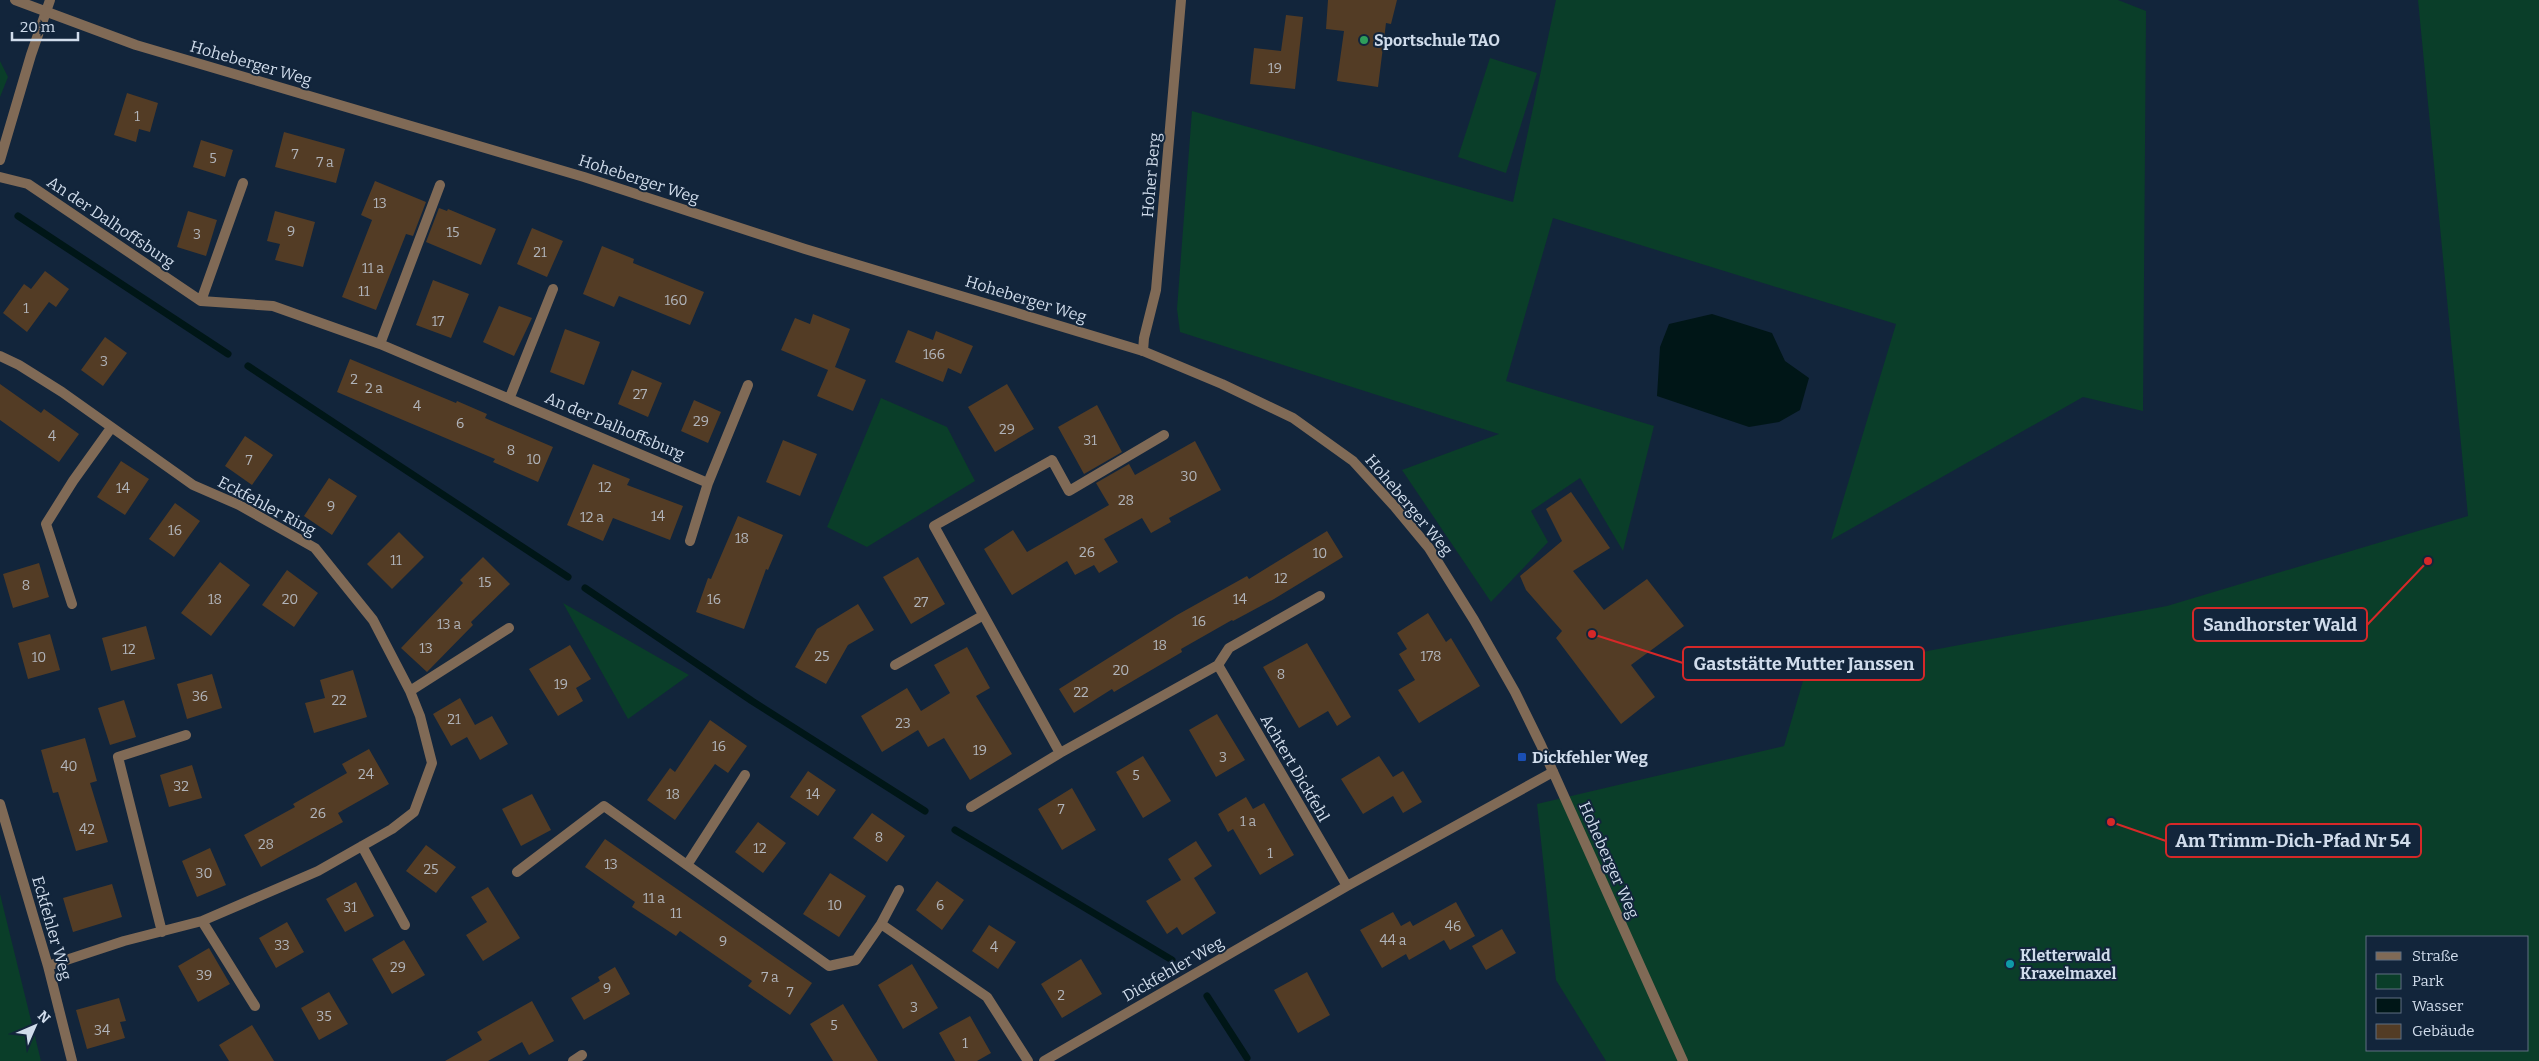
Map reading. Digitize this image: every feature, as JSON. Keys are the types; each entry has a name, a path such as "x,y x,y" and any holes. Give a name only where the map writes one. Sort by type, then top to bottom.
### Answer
{"street":[{"name":"Hoheberger Weg","path":"15,0 45,13 136,45 584,177 805,249 1143,351 1222,384 1293,418 1353,461 1429,548 1515,692 1683,1061"},
{"path":"0,160 50,0"},
{"name":"Hoher Berg","path":"1143,351 1144,338 1156,290 1181,0"},
{"name":"An der Dalhoffsburg","path":"0,177 28,184 201,301 273,306 380,344 510,397 708,483"},
{"path":"201,301 243,183"},
{"path":"380,344 440,185"},
{"path":"510,397 553,290"},
{"name":"Eckfehler Ring","path":"0,356 19,365 62,392 193,485 239,506 315,548 373,620 410,691 420,716 432,762 414,812 392,829 318,871 202,921 124,941 48,966"},
{"path":"690,541 708,483 748,385"},
{"path":"72,604 46,524 73,481 111,428"},
{"path":"1060,754 982,616 934,526 1052,460 1069,491 1164,434"},
{"path":"971,808 1060,754 1218,665 1229,648 1320,596"},
{"path":"895,665 982,616"},
{"path":"410,691 509,628"},
{"name":"Achtert Dickfehl","path":"1218,665 1347,886"},
{"path":"162,932 118,757 186,735"},
{"name":"Dickfehler Weg","path":"1044,1061 1347,886 1553,772"},
{"path":"687,865 745,775"},
{"name":"Eckfehler Weg","path":"0,804 48,966 72,1061"},
{"path":"517,872 604,806 829,966 856,960 881,924 899,890"},
{"path":"362,846 405,925"},
{"path":"202,921 255,1006"},
{"path":"881,924 987,997 1028,1061"}],"green space":[{"path":"1556,0 2118,0 2146,11 2143,411 2083,397 1831,540 1896,324 1553,218 1506,381 1654,426 1623,551 1580,478 1531,511 1548,542 1491,602 1402,470 1499,434 1180,332 1177,309 1192,111 1513,202"},
{"path":"2418,0 2539,0 2539,1061 1606,1061 1556,980 1537,804 1784,746 1805,674 2167,606 2468,516"},
{"path":"1490,58 1537,73 1506,173 1458,157"},
{"path":"0,61 8,77 0,97"},
{"path":"881,398 947,427 975,481 867,547 827,527"},
{"path":"563,603 689,675 628,719"},
{"path":"0,894 41,1061 0,1061"}],"water":[{"path":"1712,314 1772,333 1785,361 1809,378 1800,410 1779,422 1749,427 1657,396 1660,347 1669,324"}],"building":[{"name":"Sportschule TAO","path":"1328,0 1397,0 1391,24 1386,23 1378,87 1337,81 1344,31 1326,29"},
{"path":"1286,15 1303,17 1295,89 1250,84 1254,48 1281,51"},
{"path":"127,93 158,103 150,132 139,129 136,142 114,135"},
{"path":"284,132 345,149 336,183 275,167"},
{"path":"201,140 233,150 225,177 193,167"},
{"path":"375,181 426,202 413,236 406,234 376,310 342,297 372,220 361,215"},
{"path":"439,208 447,211 448,209 496,229 481,265 426,242"},
{"path":"188,211 217,220 206,256 177,247"},
{"path":"275,211 315,222 303,267 275,260 280,244 267,241"},
{"path":"532,228 563,241 547,277 517,264"},
{"path":"602,246 634,259 633,263 704,292 690,325 619,296 614,307 583,294"},
{"path":"45,271 69,289 56,307 49,302 27,332 3,313 24,284 31,289"},
{"path":"433,280 469,294 451,338 416,325"},
{"path":"499,306 532,318 514,356 483,342"},
{"path":"813,314 850,329 835,367 866,380 853,411 817,396 828,370 781,350 795,318 810,324"},
{"path":"565,329 600,342 584,385 550,372"},
{"path":"908,330 933,340 936,331 973,346 961,374 948,368 943,382 895,362"},
{"path":"105,337 127,353 103,386 81,370"},
{"path":"350,359 487,414 485,418 553,447 538,482 493,462 495,459 337,392"},
{"path":"632,370 662,383 648,417 618,404"},
{"path":"0,384 41,413 44,409 79,434 59,462 0,420"},
{"path":"1007,384 1034,429 995,452 968,407"},
{"path":"694,400 721,412 708,443 681,431"},
{"path":"1097,405 1122,452 1084,474 1058,427"},
{"path":"245,436 273,455 252,485 225,466"},
{"path":"783,440 817,454 800,496 766,482"},
{"path":"1195,441 1221,490 1169,518 1171,522 1151,533 1142,518 1104,539 1118,562 1099,573 1094,565 1075,575 1067,561 1012,595 984,549 1013,530 1027,552 1109,505 1096,483 1129,464 1135,475"},
{"path":"121,461 149,479 125,515 97,497"},
{"path":"593,464 630,479 627,485 683,506 670,540 613,518 603,541 567,525"},
{"path":"329,478 357,496 332,535 304,516"},
{"path":"1571,492 1610,548 1573,571 1604,610 1647,579 1684,626 1631,665 1655,697 1621,724 1556,638 1562,631 1526,590 1520,576 1562,541 1546,509"},
{"path":"175,503 200,521 174,557 149,539"},
{"path":"738,516 783,535 768,570 766,569 744,629 696,612 708,578 711,579"},
{"path":"1327,531 1343,557 1274,599 1181,649 1182,652 1114,692 1112,689 1074,713 1059,689 1177,615 1247,576 1249,579"},
{"path":"399,532 424,557 392,589 367,564"},
{"path":"483,557 510,584 471,622 473,625 427,672 401,648 463,583 460,580"},
{"path":"918,557 945,604 911,624 883,577"},
{"path":"220,562 250,585 211,636 181,613"},
{"path":"39,563 49,597 13,608 3,574"},
{"path":"287,570 318,593 294,627 262,605"},
{"path":"858,604 874,630 848,645 826,684 795,667 817,629"},
{"path":"1428,613 1446,642 1451,638 1480,686 1419,723 1398,690 1415,680 1399,654 1407,649 1397,633"},
{"path":"146,626 155,659 111,671 102,638"},
{"path":"50,634 60,670 28,679 18,643"},
{"path":"1307,643 1351,717 1337,726 1328,711 1299,728 1263,667"},
{"path":"570,645 591,679 576,688 583,701 558,716 529,669"},
{"path":"967,647 990,688 976,696 1012,754 970,780 944,738 928,747 918,730 882,752 861,716 907,688 921,711 950,693 934,665"},
{"path":"353,670 367,717 314,733 305,703 325,698 320,680"},
{"path":"212,674 222,708 187,719 177,684"},
{"path":"460,698 475,725 492,716 508,744 480,760 467,737 451,746 433,714"},
{"path":"124,700 136,737 110,745 98,708"},
{"path":"1217,714 1245,760 1216,777 1189,730"},
{"path":"710,720 747,746 728,773 715,764 675,820 647,800 670,768 675,772"},
{"path":"85,738 97,781 90,783 108,842 76,851 58,792 53,793 41,750"},
{"path":"369,749 389,784 338,813 343,822 261,867 244,835 295,807 293,804 347,773 342,764"},
{"path":"1143,756 1171,801 1143,818 1116,772"},
{"path":"1379,756 1393,777 1403,771 1422,802 1403,813 1393,796 1363,814 1341,779"},
{"path":"192,765 202,798 169,807 160,775"},
{"path":"808,771 836,790 818,816 790,797"},
{"path":"1072,788 1096,830 1062,850 1038,809"},
{"path":"532,794 551,830 521,846 502,809"},
{"path":"1246,797 1253,809 1264,803 1294,855 1260,875 1233,829 1228,832 1218,814"},
{"path":"872,813 905,836 887,862 853,838"},
{"path":"758,822 786,843 763,873 735,852"},
{"path":"605,839 812,983 790,1015 748,986 752,981 680,931 676,936 632,907 635,902 585,867"},
{"path":"1196,841 1212,866 1194,878 1216,913 1182,935 1177,927 1167,934 1146,901 1181,880 1168,859"},
{"path":"426,845 456,867 436,893 406,871"},
{"path":"210,848 226,885 197,897 182,861"},
{"path":"830,873 866,896 839,937 803,914"},
{"path":"937,881 964,900 942,930 916,910"},
{"path":"356,882 374,916 345,932 326,899"},
{"path":"112,884 122,917 73,932 63,898"},
{"path":"488,887 520,938 483,961 466,935 487,922 471,897"},
{"path":"1456,902 1475,936 1450,950 1444,940 1409,960 1406,954 1382,968 1360,930 1393,912 1401,926 1410,921 1413,926"},
{"path":"287,922 304,952 276,968 259,938"},
{"path":"989,925 1016,942 998,969 972,951"},
{"path":"1502,929 1516,953 1486,970 1472,946"},
{"path":"404,940 425,975 392,994 372,959"},
{"path":"209,948 230,984 198,1002 178,966"},
{"path":"1081,959 1102,994 1062,1018 1041,984"},
{"path":"912,964 938,1008 903,1029 878,985"},
{"path":"615,967 630,994 584,1020 571,998 600,981 598,977"},
{"path":"1307,972 1330,1015 1298,1033 1274,990"},
{"path":"329,992 348,1024 319,1040 301,1008"},
{"path":"119,998 126,1021 120,1022 125,1038 87,1049 76,1010"},
{"path":"532,1001 554,1041 529,1055 522,1042 488,1061 445,1061 482,1040 477,1032"},
{"path":"843,1004 878,1061 833,1061 810,1024"},
{"path":"970,1016 991,1053 977,1061 955,1061 939,1033"},
{"path":"252,1025 274,1061 229,1061 219,1045"}],"waterway":[{"path":"18,216 228,354"},
{"path":"248,366 568,577"},
{"path":"585,588 752,701 925,811"},
{"path":"955,830 1172,960"},
{"path":"1207,996 1247,1058"}],"place":[{"name":"Sportschule TAO","path":"1364,40"},
{"name":"Sandhorster Wald","path":"2428,561"},
{"name":"Gaststätte Mutter Janssen","path":"1592,634"},
{"name":"Dickfehler Weg","path":"1522,757"},
{"name":"Am Trimm-Dich-Pfad Nr 54","path":"2111,822"},
{"name":"Kletterwald Kraxelmaxel","path":"2010,964"}]}
